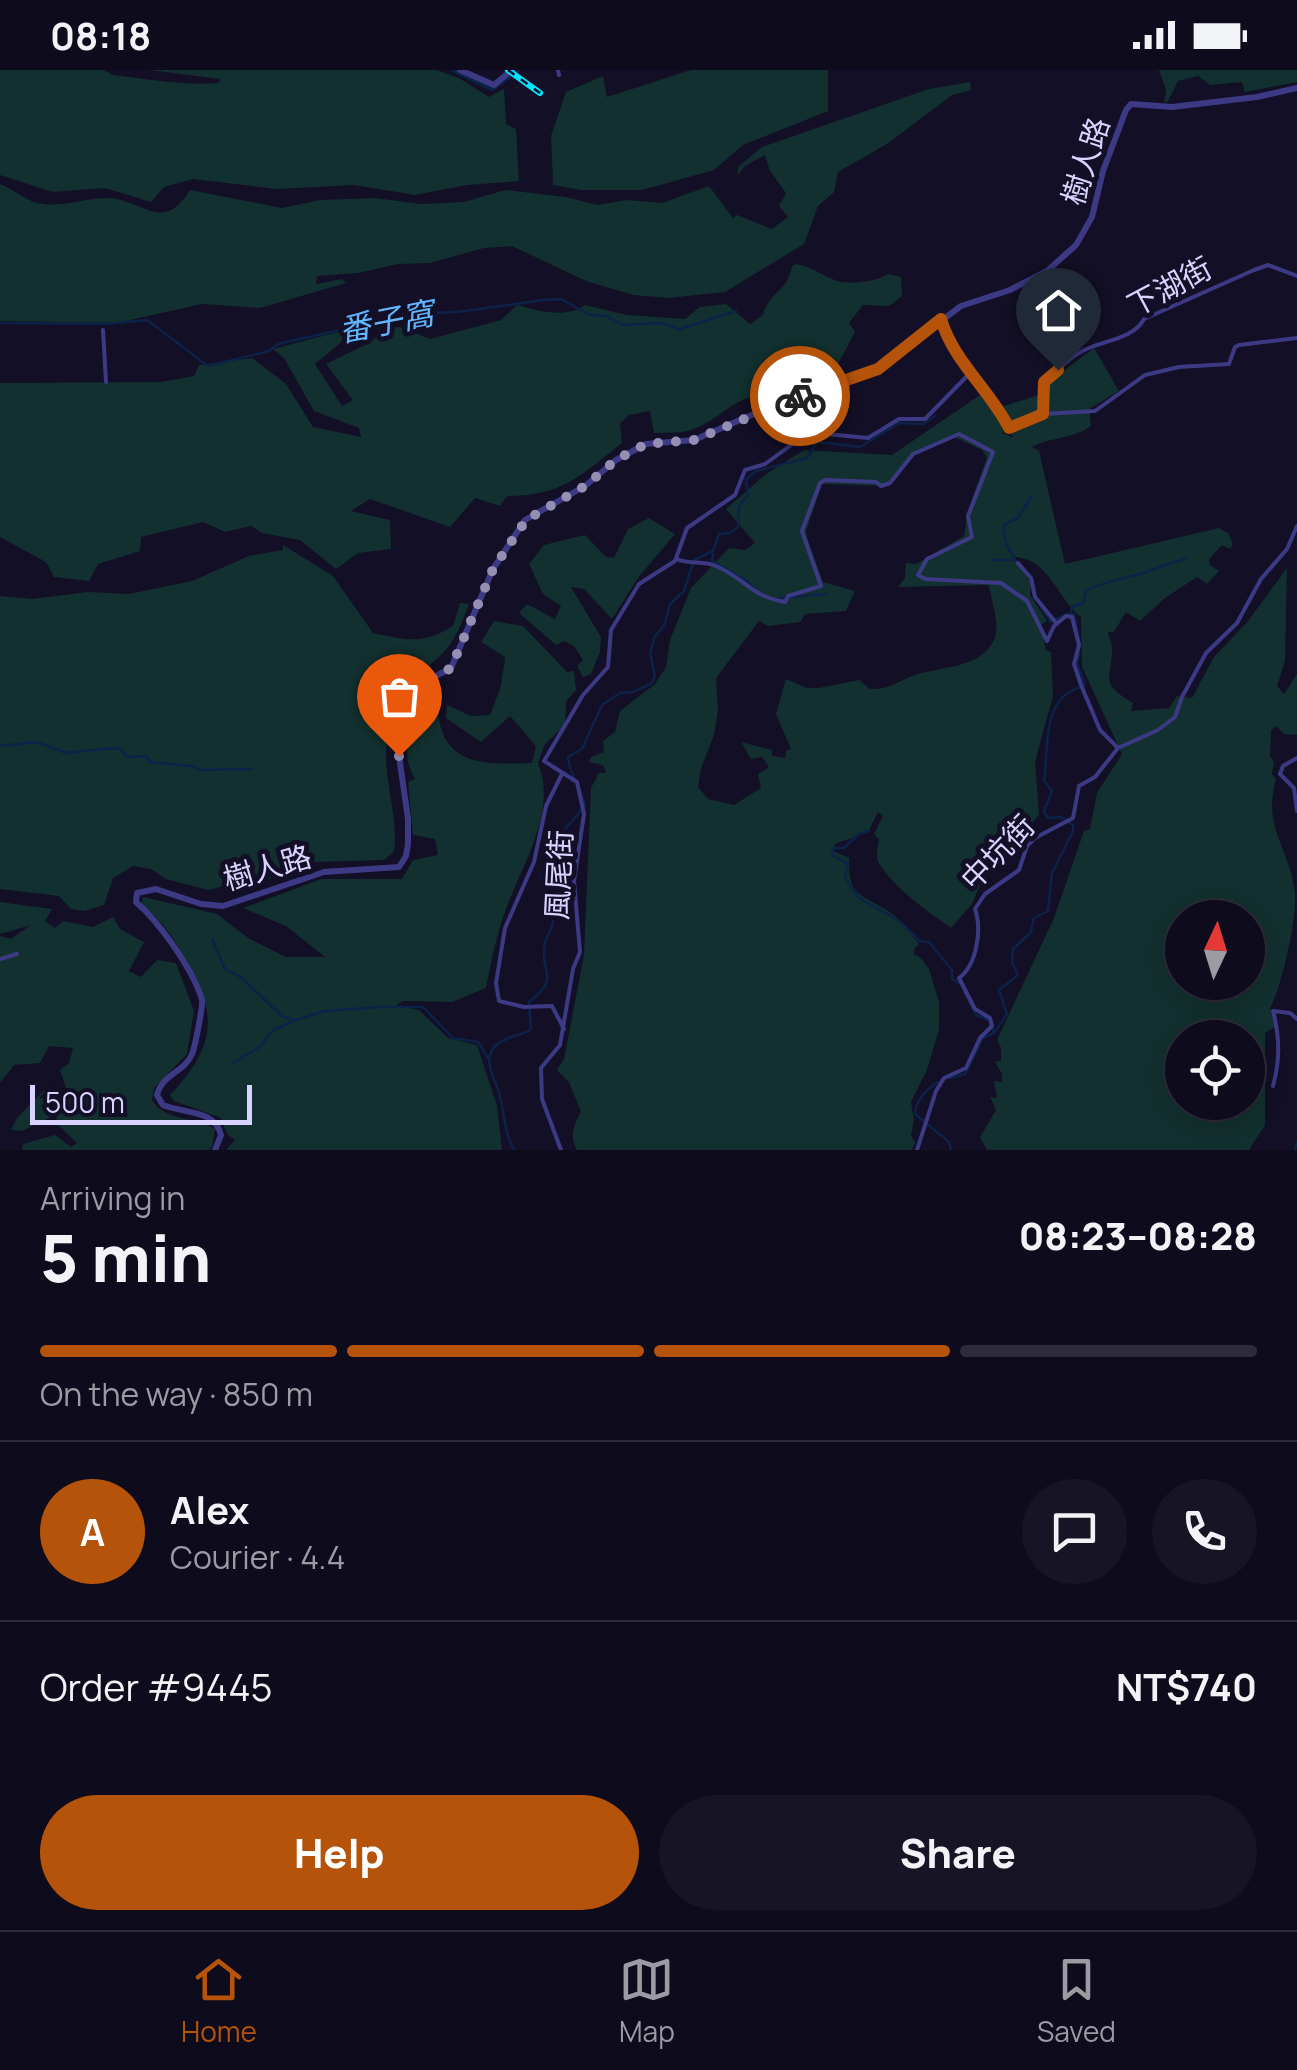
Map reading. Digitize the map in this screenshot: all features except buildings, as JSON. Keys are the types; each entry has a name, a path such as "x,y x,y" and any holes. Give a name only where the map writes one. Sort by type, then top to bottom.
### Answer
{"street":[{"path":"460,70 494,86 512,70"},
{"name":"樹人路","path":"215,1150 221,1135 213,1118 163,1105 157,1094 160,1084 192,1056 202,1006 186,965 155,918 136,902 137,893 156,889 201,904 223,906 324,872 399,867 408,844 399,756 409,704 419,684 451,668 493,569 526,520 646,444 694,440 770,407 878,369 961,306 1030,281 1076,245 1092,217 1103,172 1126,110 1132,104 1172,108 1297,88"},
{"name":"下湖街","path":"1043,414 1044,382 1088,348 1139,328 1144,319 1254,270 1268,266 1297,276"},
{"path":"941,319 948,340 991,396 1009,428 1043,414 1090,412 1116,398 1140,376 1179,367 1229,364 1239,345 1297,338"},
{"path":"103,330 106,382"},
{"name":"風尾街","path":"561,1150 540,1088 541,1068 556,1051 564,1029 573,970 580,952 574,882 584,814 577,782 547,766 545,757 583,695 608,667 611,630 639,584 676,558 687,528 735,495 739,480 752,465 765,464 805,436 817,433 868,438 900,419 924,419 971,372"},
{"path":"676,558 731,573 763,598 786,599 821,586 802,531 820,483 876,482 882,486 913,454 959,434 993,452 968,516 972,537 927,559 918,575 925,580 1001,583 1027,600 1047,640 1055,622 1066,616 1074,620 1079,646 1074,664 1100,730 1118,748"},
{"name":"中坑街","path":"918,1150 935,1094 944,1079 966,1068 980,1038 991,1027 990,1018 975,1009 959,978 968,971 977,943 978,918 974,908 988,891 1019,870 1027,846 1050,828 1074,818 1078,786 1095,776 1118,748 1158,730 1175,717 1212,645 1237,623 1297,526"},
{"path":"1018,564 1031,578 1036,597 1055,622"},
{"path":"1297,758 1283,766 1280,774 1294,788 1297,811"},
{"path":"562,774 546,806 534,862 506,922 496,984 499,1001 528,1007 552,1006 564,1029"},
{"path":"0,959 17,954"},
{"path":"1273,1086 1279,1065 1279,1035 1273,1011 1290,1013 1297,1019"}],"green space":[{"path":"0,70 104,70 112,75 206,84 219,83 220,79 150,70 436,70 459,78 489,97 504,89 506,124 516,129 519,181 415,195 354,185 277,189 193,179 164,187 151,202 105,188 53,192 0,175"},
{"path":"691,70 828,70 828,111 743,145 714,170 642,190 581,190 553,185 551,136 566,92 603,76 607,97"},
{"path":"1159,70 1297,70 1297,82 1245,92 1242,82 1210,85 1198,76 1178,81 1164,103 1166,90"},
{"path":"970,82 971,90 952,95 887,144 838,172 834,192 818,206 804,244 725,292 668,298 633,295 586,281 512,246 484,248 430,263 317,276 316,284 342,279 346,283 260,308 202,304 117,323 0,321 0,184 37,203 107,198 161,213 180,203 190,190 282,208 320,200 375,198 421,204 464,202 505,190 597,205 627,200 662,203 709,186 733,218 737,215 772,229 788,217 779,206 786,193 770,171 765,155 745,166 738,175 738,167 762,147 929,89"},
{"path":"796,264 841,282 866,281 888,274 901,277 902,296 889,306 863,305 849,323 855,332 837,366 806,373 779,394 742,400 690,431 654,433 650,411 629,415 620,423 622,443 557,488 507,496 500,506 475,498 450,527 370,499 351,511 390,520 391,549 358,553 336,569 300,540 262,533 251,526 225,532 203,522 141,537 140,551 98,564 89,581 54,577 46,562 0,537 0,383 161,382 194,376 199,365 252,358 286,384 313,427 361,437 359,428 314,411 284,358 273,349 361,326 315,364 342,406 353,400 326,364 390,328 400,327 430,339 501,320 517,305 561,313 585,305 627,315 685,319 700,307 726,304 750,324 763,315"},
{"path":"1094,348 1119,391 1089,409 1091,426 1032,447 1039,451 1065,564 1219,528 1228,533 1233,544 1230,549 1222,545 1209,559 1210,565 1219,571 1207,584 1197,577 1140,621 1126,612 1114,632 1108,632 1112,648 1109,679 1115,690 1133,703 1131,711 1169,708 1177,696 1192,698 1214,657 1248,621 1287,568 1285,661 1277,686 1284,694 1297,674 1297,735 1284,734 1277,726 1271,730 1270,756 1276,779 1272,811 1292,877 1295,904 1284,969 1270,1008 1275,1027 1265,1033 1265,1020 1165,1020 1165,1120 1265,1120 1265,1125 1249,1150 987,1150 980,1137 996,1110 990,1097 997,1098 994,1081 1002,1082 995,1062 1001,1060 997,1040 1054,918 1084,831 1090,829 1097,793 1122,754 1082,667 1081,617 1036,564 1014,557 1031,583 1030,595 1047,621 1040,625 1046,650 1051,652 1053,696 1035,762 1039,814 1023,837 995,850 972,904 951,928 902,890 879,863 879,839 874,834 883,816 878,812 868,832 835,844 833,851 849,858 855,889 895,916 917,941 914,955 929,969 939,1002 939,1029 927,1070 911,1102 911,1135 915,1143 912,1150 577,1150 573,1131 581,1112 569,1082 557,1070 564,1059 584,955 591,788 599,773 606,773 603,765 589,762 591,757 604,752 603,741 615,732 620,711 655,684 666,667 670,640 691,588 729,548 745,550 755,543 726,509 766,474 804,450 892,455 983,393 1002,421 1003,433 1013,438 1001,407 1045,393 1047,383","holes":["952,436 982,450 987,457 967,513 964,536 916,564 906,563 905,578 898,587 989,585 996,628 988,649 970,661 915,675 884,688 870,689 859,680 807,688 786,679 776,714 791,749 786,751 785,758 772,756 772,750 741,742 751,759 762,757 769,767 758,774 761,788 734,805 708,799 698,787 714,735 718,710 716,678 759,621 768,626 800,622 805,614 846,611 855,591 823,582 807,538 822,484 889,486 914,456"]},
{"path":"649,518 675,534 638,578 612,619 584,589 571,587 601,637 591,674 583,677 577,666 583,660 574,646 564,641 556,645 519,613 527,604 555,619 561,606 543,594 529,564 544,545 585,535 606,557 614,558 628,529"},
{"path":"283,545 333,576 373,633 406,639 432,636 453,626 460,603 469,604 446,650 405,680 392,718 386,755 394,852 384,860 311,862 264,881 208,890 133,866 113,878 104,905 85,911 71,909 59,896 0,889 0,596 32,599 88,592 129,594 192,581 249,556 283,550"},
{"path":"494,621 523,626 567,672 574,671 576,690 566,701 565,725 545,744 538,763 543,781 541,819 502,921 486,988 452,1002 404,1001 396,1005 419,1010 448,1038 477,1045 497,1106 502,1150 226,1150 235,1140 227,1134 221,1118 174,1101 170,1095 204,1046 207,1015 197,980 166,930 141,904 143,897 217,914 248,938 286,957 325,957 286,926 243,908 321,879 402,879 413,860 438,855 435,839 413,835 408,782 415,779 407,756 411,737 437,701 445,738 454,750 480,761 532,763 536,746 510,716 481,742 446,718 447,705 471,716 490,715 501,686 505,657 481,642"},
{"path":"0,902 52,909 45,921 55,928 63,921 93,927 113,917 120,929 144,942 129,971 141,977 157,960 176,963 194,1011 187,1054 154,1088 152,1100 165,1112 215,1129 212,1147 22,1150 23,1144 55,1135 71,1147 77,1143 56,1123 57,1114 22,1131 11,1130 17,1118 46,1088 67,1091 60,1070 69,1063 73,1048 49,1046 40,1063 14,1065 0,1083 0,936 11,939 31,925 0,934"}],"waterway":[{"path":"455,70 492,88 517,70"},
{"name":"番子窩","path":"0,323 107,324 147,320 208,366 392,314 457,312 561,299 590,315 606,316 623,325 660,323 680,329 736,311"},
{"path":"514,1150 489,1057 500,1042 531,1029 529,1002 547,980 544,953 553,920 545,910 541,873 552,862 565,829 585,806 568,757 582,749 602,705 620,693 652,683 655,676 650,653 655,636 664,626 670,604 684,591 694,560 713,551 719,534 738,527 739,507 748,495 746,479 756,471 807,458 817,442 860,447 899,423 923,424 935,416"},
{"path":"1016,561 1003,529 1018,518 1032,496"},
{"path":"713,554 712,560 754,588"},
{"path":"1071,612 1072,607 1083,603 1086,591 1094,587 1185,559"},
{"path":"992,560 1015,560"},
{"path":"779,598 826,594"},
{"path":"1041,607 1051,622 1074,614 1080,646"},
{"path":"950,1078 965,1074 983,1038 994,1033 1007,1014 999,990 1018,975 1012,962 1013,949 1031,932 1034,918 1048,911 1052,873 1073,831 1073,825 1061,817 1047,818 1044,811 1052,791 1044,781 1048,736 1057,704 1085,685 1077,664 1079,653"},
{"path":"0,746 37,742 66,753 113,748 121,749 127,757 146,756 150,762 200,770 252,769"},
{"path":"869,831 860,833 844,848 834,848 832,855 848,864 845,878 859,898 898,920 920,941 929,942 952,970 952,979 962,985"},
{"path":"212,939 225,969 242,978 283,1017 296,1020 325,1011 423,1007 453,1038 478,1042 490,1061"},
{"path":"964,992 976,1015 989,1020 994,1032"},
{"path":"232,1064 261,1046 273,1030 294,1021"},
{"path":"938,1082 923,1095 915,1114 949,1142 951,1150"},
{"path":"1295,1150 1297,1142"}],"railway":[{"path":"508,70 540,93"}],"way so far":[{"path":"399,756 415,689 451,668 493,569 526,520 646,444 694,440 800,396"}],"route":[{"path":"800,396 878,369 941,319 952,347 991,396 1009,428 1043,414 1044,382 1058,370"}]}
